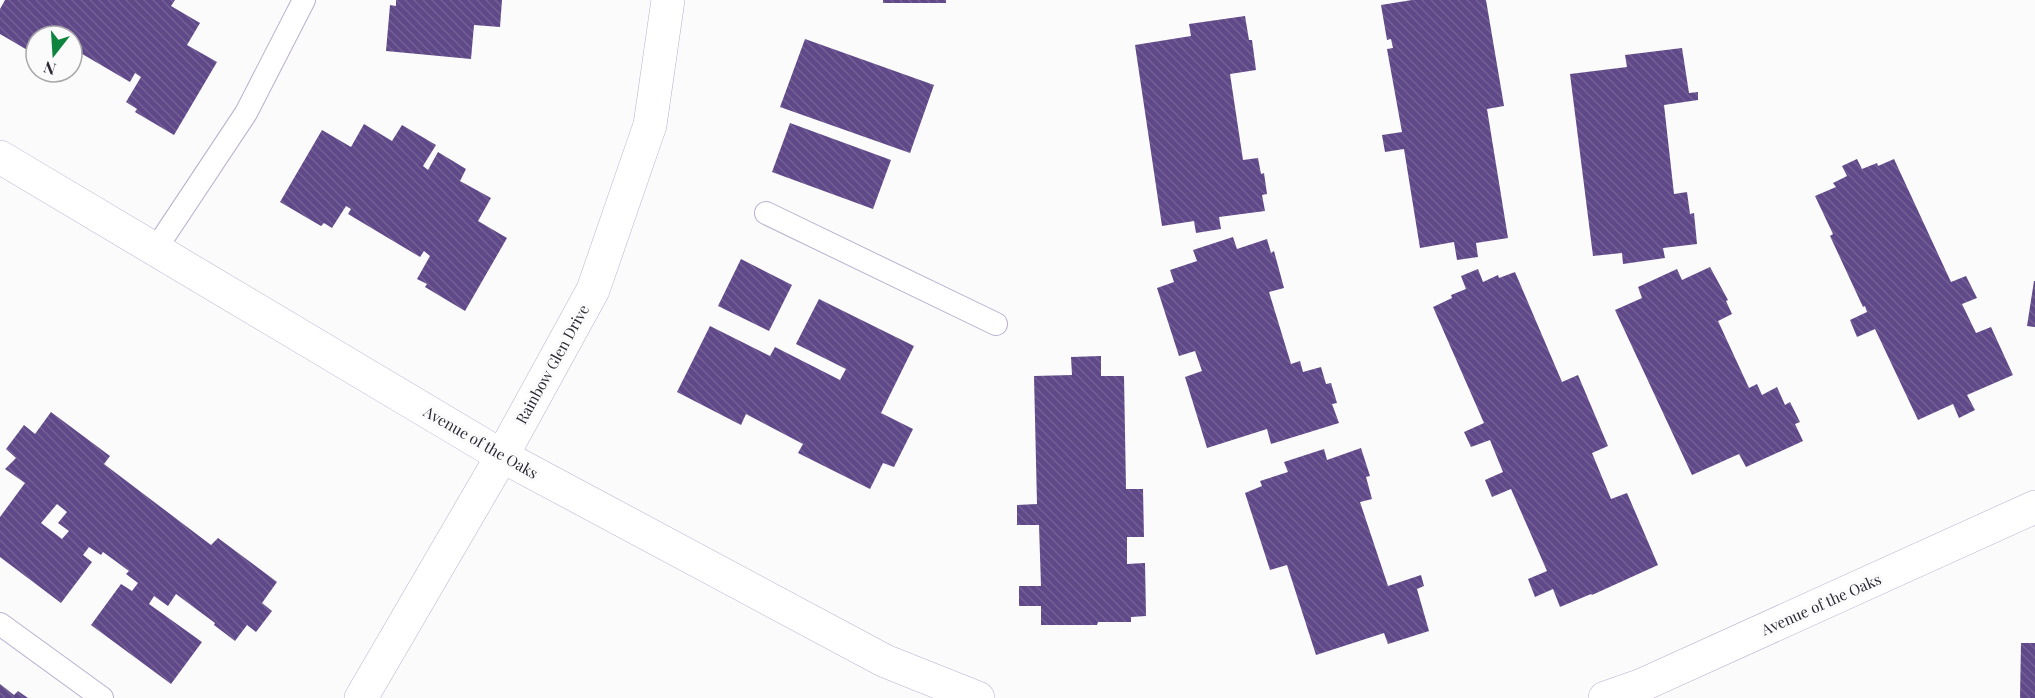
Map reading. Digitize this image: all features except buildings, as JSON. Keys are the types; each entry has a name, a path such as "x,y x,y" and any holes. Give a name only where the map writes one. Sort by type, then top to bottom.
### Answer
{"street":[{"name":"Rainbow Glen Drive","path":"361,698 502,456 593,290 650,125 668,0"},
{"name":"Avenue of the Oaks","path":"0,157 502,456 885,661 978,698"},
{"name":"Avenue of the Oaks","path":"1606,698 1642,685 2035,507"}],"lane":[{"path":"155,250 246,113 304,0"},
{"path":"766,213 996,324"},
{"path":"0,624 102,698"}]}
